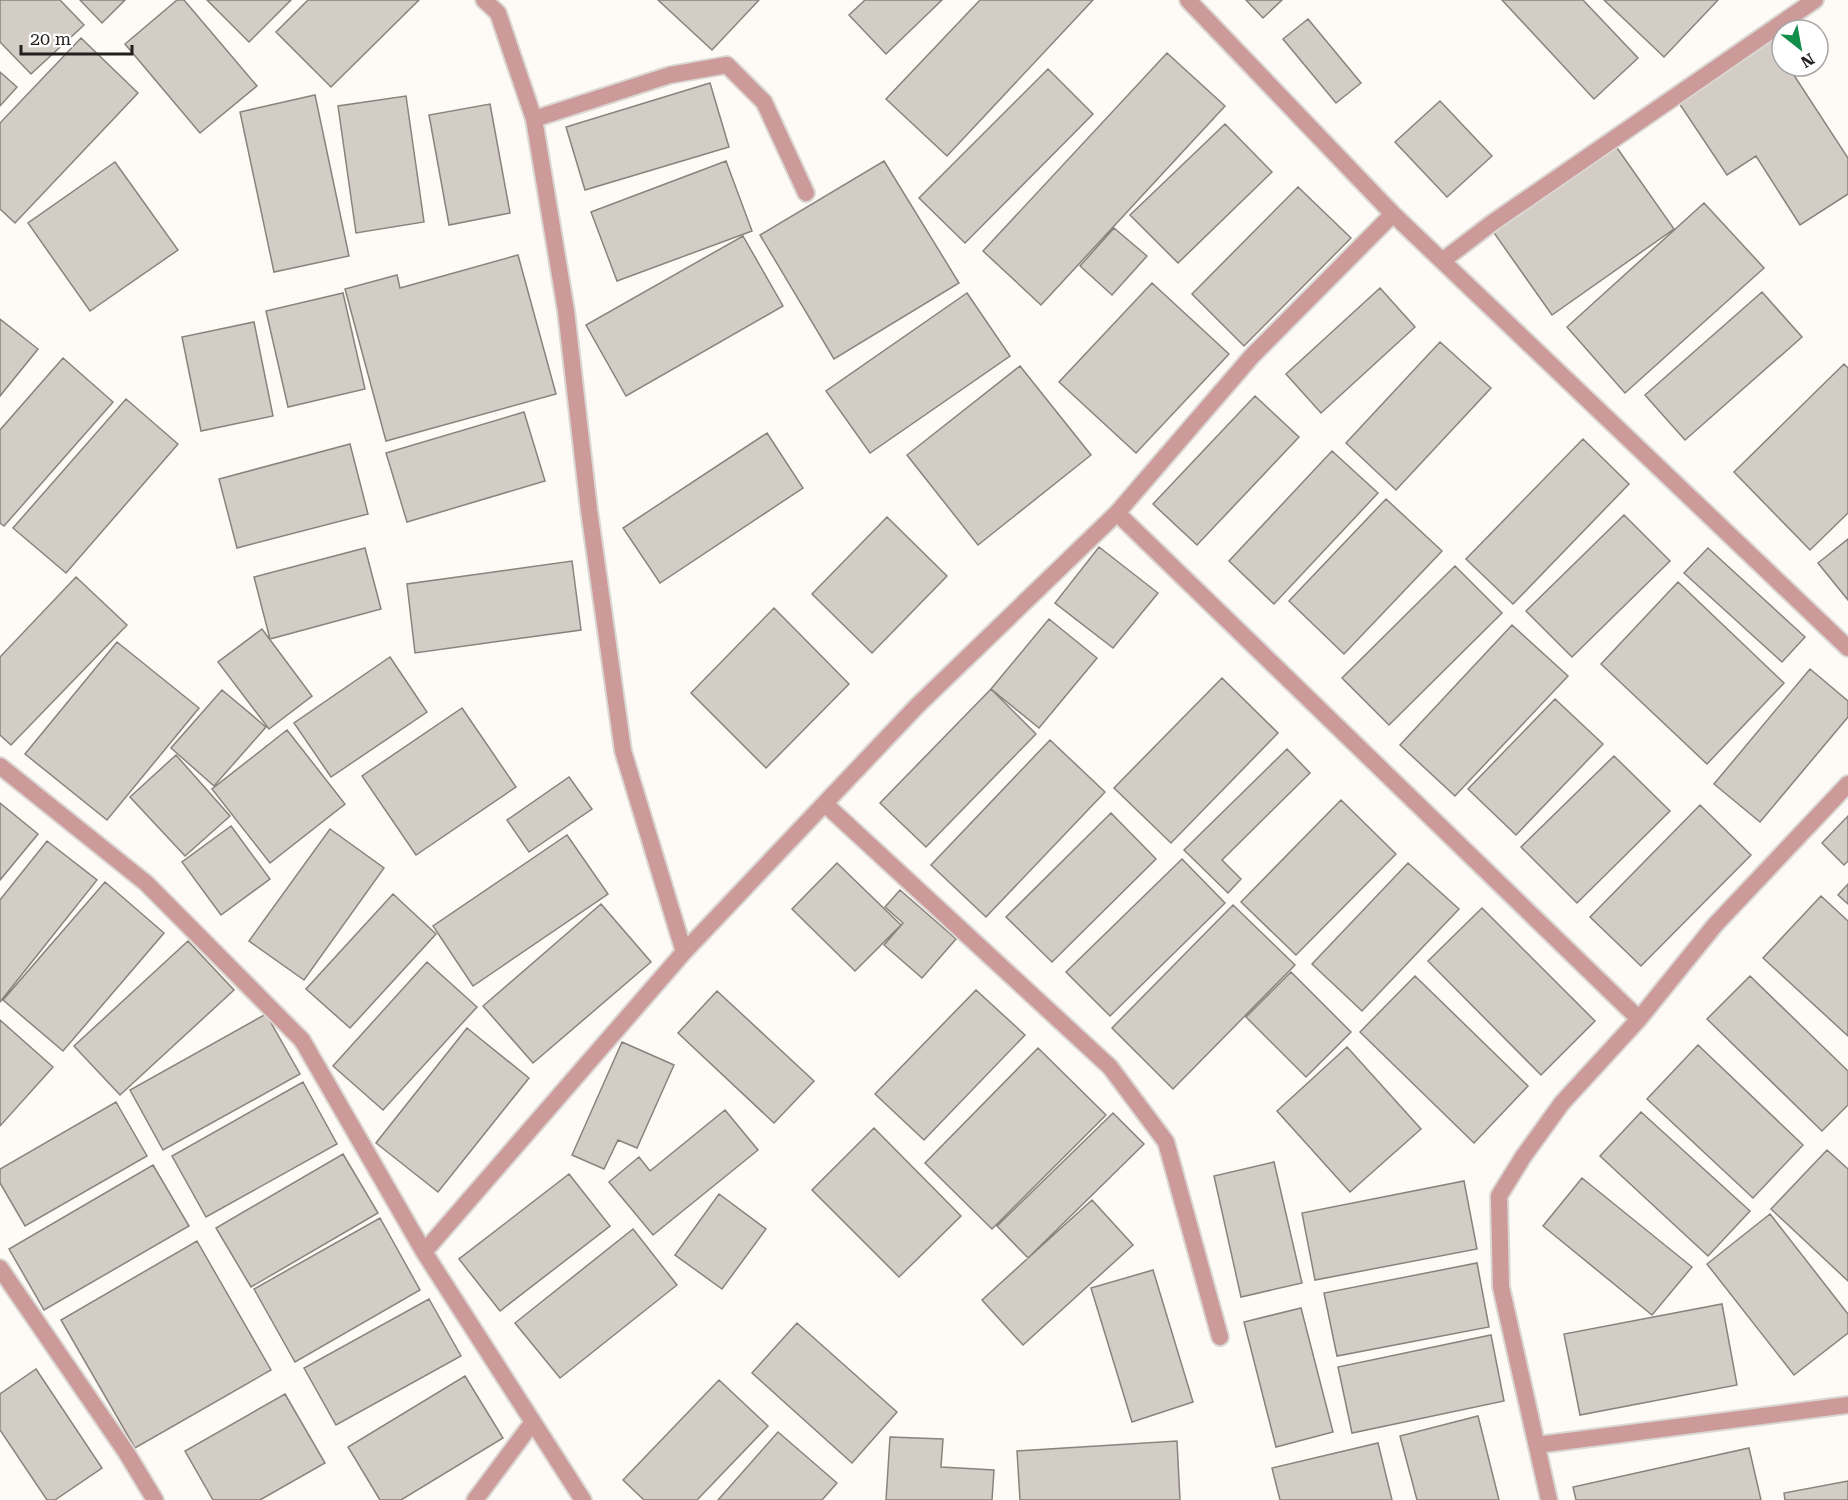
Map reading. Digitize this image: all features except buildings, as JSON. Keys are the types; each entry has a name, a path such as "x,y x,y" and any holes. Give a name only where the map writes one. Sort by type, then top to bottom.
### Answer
{"street":[{"path":"484,0 498,13 534,119 566,311 589,510 624,751 684,952"},
{"path":"1188,0 1393,214 1848,648"},
{"path":"1442,261 1492,223 1815,0"},
{"path":"534,119 670,75 727,65 764,102 806,193"},
{"path":"424,1252 684,952 917,706 1117,513 1252,356 1393,214"},
{"path":"1117,513 1639,1019"},
{"path":"0,766 146,883 302,1040 424,1252 583,1500"},
{"path":"1549,1500 1501,1287 1499,1196 1522,1157 1562,1103 1639,1019 1715,925 1848,784"},
{"path":"825,804 1110,1067 1166,1142 1220,1336"},
{"path":"0,1268 126,1452 154,1500"},
{"path":"1538,1445 1848,1405"},
{"path":"475,1500 533,1422"}]}
